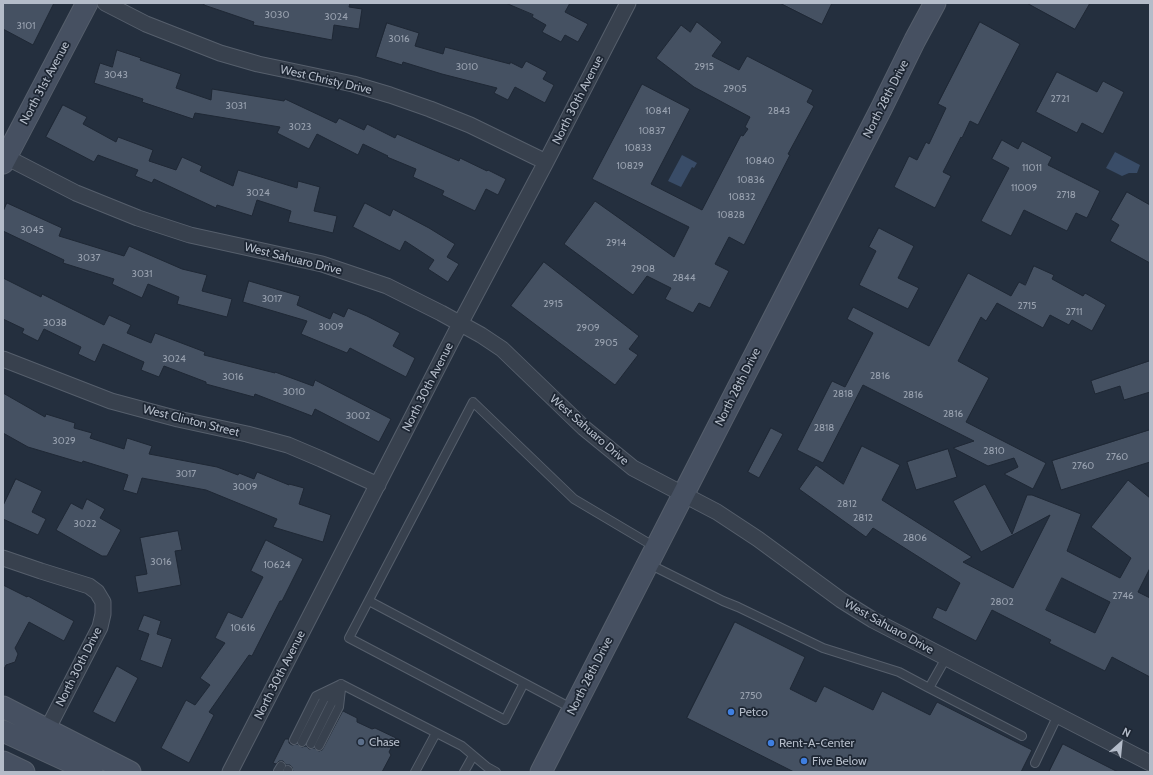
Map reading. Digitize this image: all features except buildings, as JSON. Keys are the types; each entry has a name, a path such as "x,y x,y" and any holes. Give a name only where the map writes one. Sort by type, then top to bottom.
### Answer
{"street":[{"name":"North 31st Avenue","path":"4,160 87,3"},
{"name":"West Christy Drive","path":"105,3 146,24 220,54 258,64 354,84 430,109 470,125 546,162"},
{"name":"North 30th Avenue","path":"230,772 460,324 628,3"},
{"name":"North 28th Drive","path":"541,772 935,3"},
{"name":"West Sahuaro Drive","path":"4,160 76,193 138,218 190,235 322,264 387,286 481,335 502,349 584,428 633,468 717,512 758,539 841,600 873,620 1150,763"},
{"name":"West Clinton Street","path":"3,359 111,401 178,419 248,434 288,445 378,485"},
{"name":"North 30th Drive","path":"3,558 41,571 78,581 97,592 103,602 103,614 100,627 47,730"},
{"path":"3,708 130,772"},
{"path":"3,731 92,772"},
{"path":"3,762 24,772"}],"lane":[{"path":"524,683 505,720 349,638 472,402 574,499 652,555 723,601 823,648 899,672 1022,736"},
{"path":"369,601 573,709"},
{"path":"929,688 946,658"},
{"path":"341,684 462,746 487,767 496,772"},
{"path":"294,740 316,696 341,684"},
{"path":"302,742 324,699 341,684"},
{"path":"315,745 341,684"},
{"path":"1035,763 1058,716"},
{"path":"415,772 436,733"},
{"path":"464,772 473,756"}],"water":[{"path":"1115,152 1140,165 1137,173 1129,173 1122,176 1106,168"},
{"path":"682,155 697,163 694,168 692,167 681,187 668,181"}],"place":[{"name":"Petco","path":"731,712"},
{"name":"Chase","path":"361,742"},
{"name":"Rent-A-Center","path":"771,743"},
{"name":"Five Below","path":"804,761"}]}
